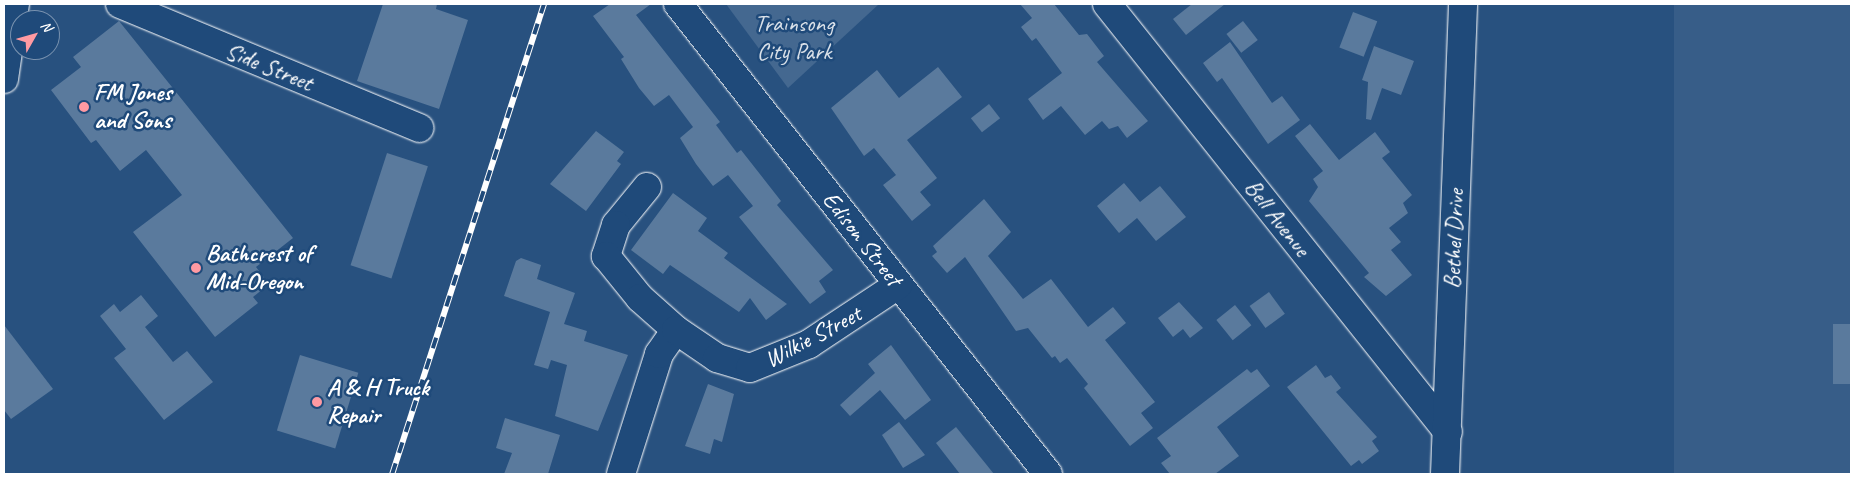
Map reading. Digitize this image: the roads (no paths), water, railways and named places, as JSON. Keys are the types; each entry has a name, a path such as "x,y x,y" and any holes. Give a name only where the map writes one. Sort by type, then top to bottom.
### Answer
{"street":[{"path":"4,79 15,4"},
{"name":"Side Street","path":"120,4 419,128"},
{"name":"Edison Street","path":"678,4 1048,474"},
{"name":"Bell Avenue","path":"1107,4 1448,432"},
{"name":"Bethel Drive","path":"1445,474 1448,432 1459,8"},
{"name":"Wilkie Street","path":"647,187 616,225 606,256 640,298 676,330 716,358 750,368 809,344 898,285"},
{"path":"622,474 659,354 676,330"}],"railway":[{"path":"392,474 544,4"}],"place":[{"name":"FM Jones and Sons","path":"84,107"},
{"name":"Bathcrest of Mid-Oregon","path":"196,268"},
{"name":"A & H Truck Repair","path":"317,402"}],"park label":[{"name":"Trainsong City Park","path":"794,38"}]}
